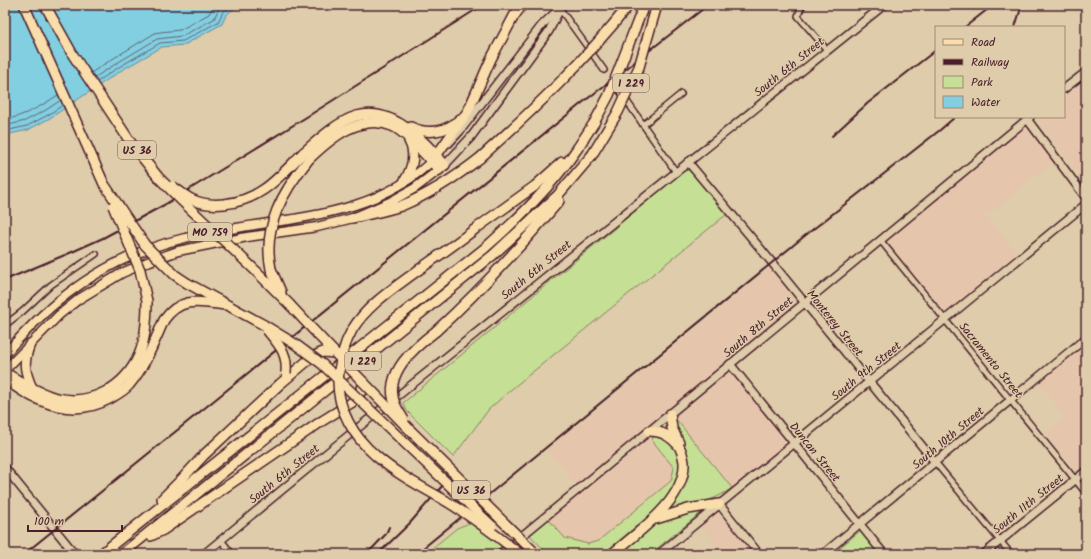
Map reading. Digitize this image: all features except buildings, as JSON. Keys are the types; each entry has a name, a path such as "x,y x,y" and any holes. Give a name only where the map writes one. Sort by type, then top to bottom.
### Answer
{"highway":[{"name":"US 36","path":"24,5 104,184 145,245 175,275 264,326 322,364 520,554"},
{"name":"US 36","path":"45,5 73,55 133,146 159,178 288,302 410,430 536,553"},
{"path":"434,159 468,111 491,59 514,16 522,5"},
{"path":"353,218 399,206 419,198 447,182 480,158 517,124 583,57 629,5"},
{"name":"I 229","path":"101,554 485,248 518,218 563,169 594,123 608,95 644,5"},
{"name":"I 229","path":"122,554 493,255 558,195 592,155 618,112 639,67 657,5"},
{"path":"288,302 278,286 271,269 268,252 268,240 271,226 282,199 306,156 335,127 348,119 361,114 385,115 418,131 431,132 455,124 468,111"},
{"path":"400,122 418,136 442,168"},
{"path":"159,178 193,200 207,204 233,203 246,200 259,193 306,156 327,142 347,129 363,123 379,123 393,126 434,159"},
{"path":"404,182 411,172 414,160 412,146 406,136"},
{"path":"520,554 472,518 388,466 375,455 356,435 345,415 339,398 339,368 342,353 352,330 362,316 375,303 534,186 577,149"},
{"path":"410,430 395,403 393,381 398,368 419,344 436,331 465,304 516,250 563,196 585,167 592,155"},
{"path":"5,372 32,388 58,398 74,400 91,398 108,391 120,383 129,372 139,354 144,335 148,301 140,270 104,184"},
{"path":"5,379 21,391 49,404 66,408 82,409 100,404 116,396 128,386 137,374 164,320 170,312 185,303 193,301 225,305"},
{"path":"264,326 283,352 287,362 288,374"},
{"path":"30,344 25,356 25,366 27,377 32,388"},
{"path":"133,528 182,480 204,455 280,384 288,374 312,357 323,352 335,353"},
{"path":"133,545 163,530 358,398 362,381"},
{"path":"5,390 21,391"},
{"path":"612,554 648,524 669,503 678,489 684,474 684,465 683,456 672,428 670,414"},
{"path":"649,431 656,431 671,437 680,448"},
{"path":"648,524 664,516 677,512 719,504"}],"main road":[{"name":"South 6th Street","path":"204,554 328,452 826,50 884,5"},
{"path":"434,159 460,132 542,25 562,7"},
{"path":"353,218 415,188 442,168 471,137 508,88 549,31 562,7"},
{"path":"1065,88 1086,72"},
{"path":"1028,118 1086,198"},
{"name":"South 8th Street","path":"500,554 804,302 881,241 1028,118"},
{"name":"MO 759","path":"5,354 32,325 56,303 88,280 123,260 157,246 184,238 326,214 351,207 370,200 404,182 434,159"},
{"name":"Monterey Street","path":"688,162 936,462"},
{"name":"South 9th Street","path":"659,554 1086,204"},
{"name":"MO 759","path":"5,372 30,344 79,299 122,273 150,260 206,244 316,227 353,218"},
{"name":"South 10th Street","path":"823,554 1086,338"},
{"name":"Duncan Street","path":"730,364 884,554"},
{"path":"5,468 75,554"},
{"name":"South 11th Street","path":"984,554 1086,471"},
{"path":"719,504 759,554"}],"street":[{"path":"803,5 798,16 826,50"},
{"path":"562,7 604,70"},
{"path":"617,87 676,172"},
{"path":"643,125 681,94"},
{"name":"Sacramento Street","path":"881,241 1086,493"},
{"path":"5,325 22,312 51,285 96,254"},
{"name":"Monterey Street","path":"936,462 1011,554"},
{"path":"221,540 232,554"}],"shaded area":[{"path":"1086,78 1086,185 1039,122 1038,118 1065,118 1065,95"},
{"path":"1027,128 1031,131 1052,162 986,217 1018,253 947,311 941,310 889,246 888,241"},
{"path":"770,268 796,300 796,303 578,486 547,450"},
{"path":"1086,344 1086,464 1078,470 1073,468 1045,433 1065,417 1039,383"},
{"path":"727,371 733,373 787,443 732,488 675,418 675,414"},
{"path":"649,436 674,468 671,481 598,541 588,544 565,538 548,519"},
{"path":"718,514 723,516 747,545 736,554 724,554 701,526"}],"green space":[{"path":"689,170 727,214 489,409 453,457 407,411 403,403 684,171"},
{"path":"675,418 732,488 707,501 662,513 680,491 687,475 687,457 677,430"},
{"path":"653,437 664,437 679,452 681,473 673,492 647,521 640,523 603,554 548,554 529,534 548,519 565,538 588,544 598,541 671,481 674,468 652,440"},
{"path":"692,512 702,512 650,554 617,554 648,528 659,521"},
{"path":"474,519 502,546 492,554 425,554 457,528"},
{"path":"860,531 879,554 832,554"}],"water":[{"path":"5,5 242,6 229,12 222,24 184,45 162,47 122,70 50,118 28,130 5,135"}],"railway":[{"path":"5,280 103,238 164,205 313,113 483,5"},
{"path":"24,554 582,103 708,5"},
{"path":"966,26 993,5"},
{"path":"1015,26 1022,5"},
{"path":"832,136 868,103 935,51"},
{"path":"416,554 807,234 954,118"},
{"path":"378,554 410,523 443,485"},
{"path":"367,554 386,534 389,527"}]}
